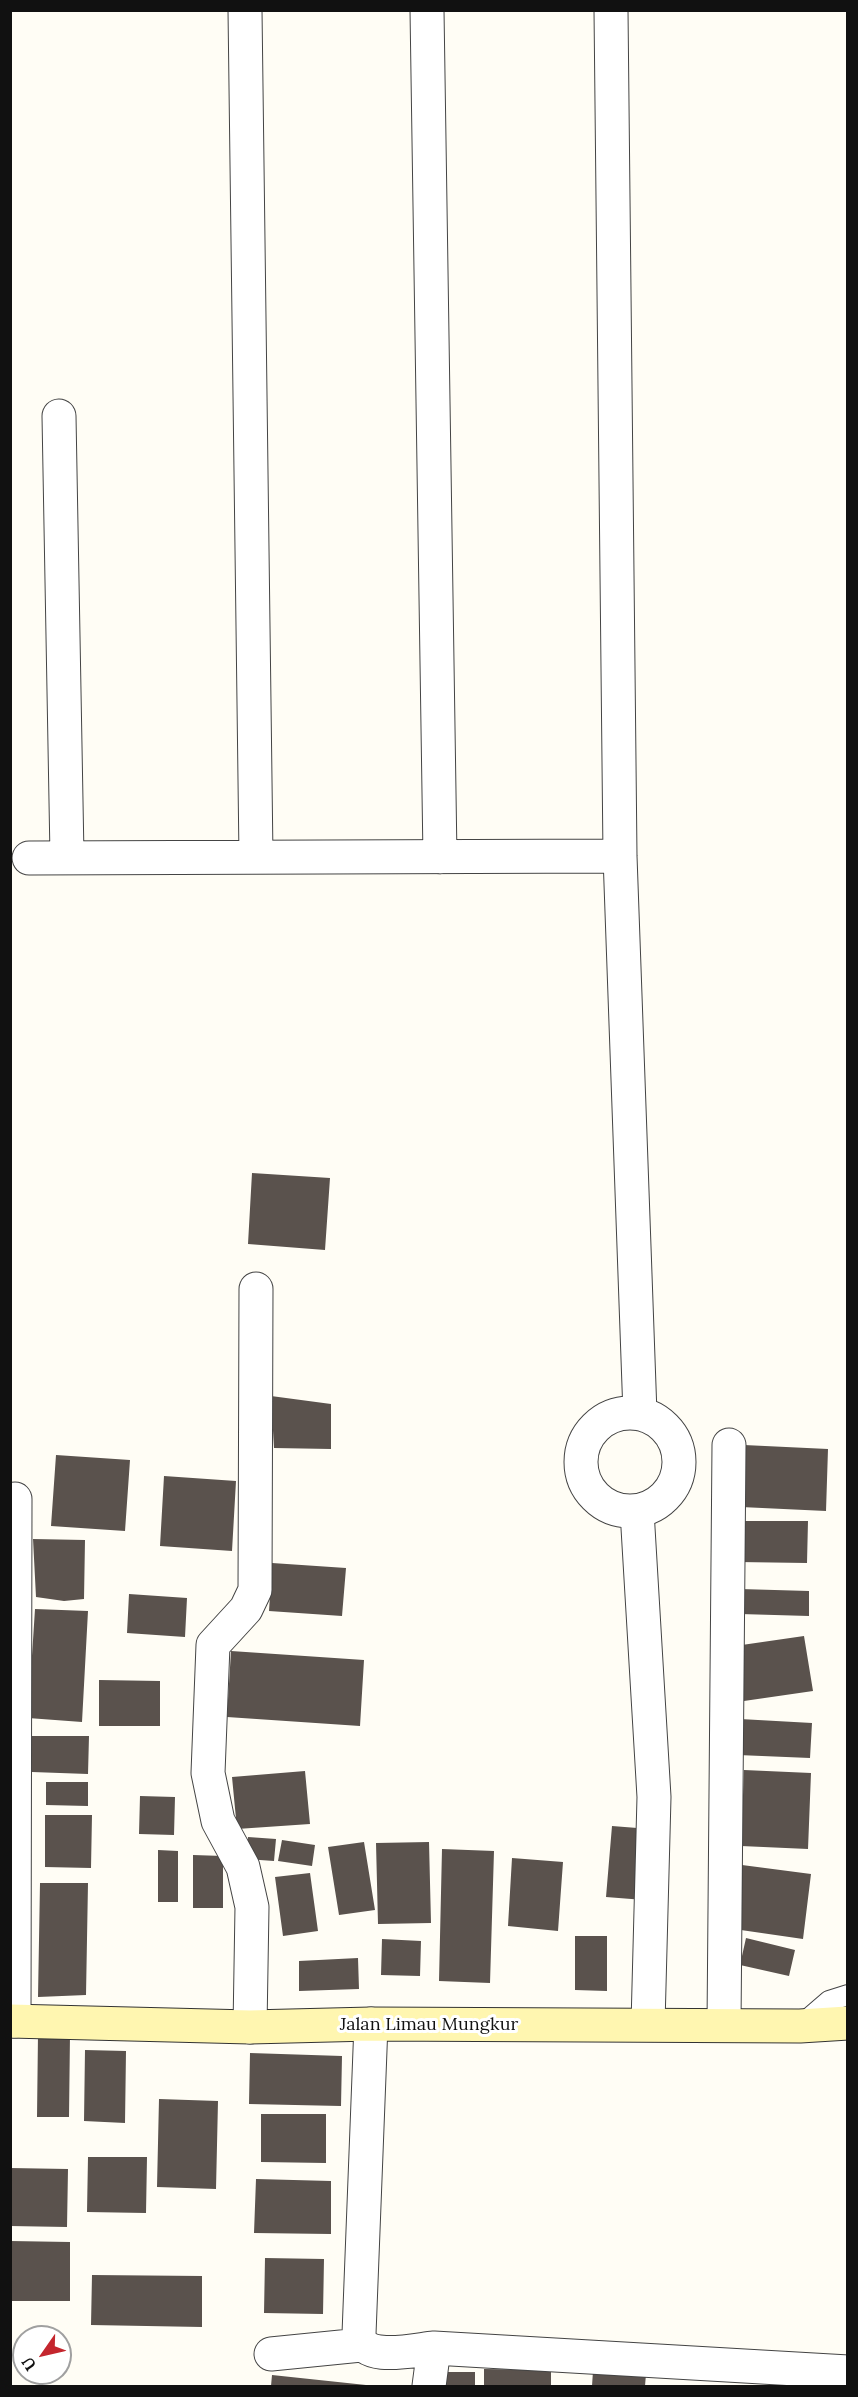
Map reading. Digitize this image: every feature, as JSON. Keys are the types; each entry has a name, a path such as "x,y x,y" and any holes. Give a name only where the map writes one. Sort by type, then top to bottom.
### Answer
{"street":[{"path":"245,10 256,857"},
{"path":"427,10 440,857"},
{"path":"611,10 620,856 640,1414"},
{"path":"59,416 67,856"},
{"path":"29,858 67,856 620,856"},
{"path":"250,2027 252,1907 243,1867 218,1821 208,1773 213,1645 246,1609 255,1590 256,1289"},
{"path":"623,1413 640,1414 656,1420 669,1432 677,1447 679,1464 676,1481 667,1495 653,1506 637,1511 620,1511 604,1504 591,1492 583,1477 580,1460 584,1443 593,1429 607,1418 623,1413"},
{"path":"724,2024 729,1445"},
{"path":"12,2021 15,1500"},
{"path":"637,1511 654,1797 648,2024"},
{"name":"Jalan Limau Mungkur","path":"12,2021 250,2027 371,2024 800,2026 848,2023"},
{"path":"361,2345 359,2334 371,2024"},
{"path":"271,2354 361,2345 370,2350 385,2352 434,2348 580,2372 671,2375 848,2372"},
{"path":"429,2386 434,2348"}],"lane":[{"path":"800,2026 829,2001 848,1995"}],"building":[{"path":"252,1173 330,1178 325,1250 248,1244"},
{"path":"271,1396 331,1404 331,1449 274,1448"},
{"path":"744,1445 828,1449 826,1511 741,1507"},
{"path":"56,1455 130,1460 125,1531 51,1526"},
{"path":"164,1476 236,1481 232,1551 160,1546"},
{"path":"738,1521 808,1521 807,1563 738,1562"},
{"path":"33,1539 85,1540 84,1599 64,1601 36,1597"},
{"path":"272,1563 346,1568 342,1616 269,1611"},
{"path":"740,1589 809,1591 809,1616 740,1614"},
{"path":"129,1594 187,1598 185,1637 127,1633"},
{"path":"35,1609 88,1611 82,1722 28,1718"},
{"path":"804,1636 813,1691 737,1702 728,1647"},
{"path":"231,1651 364,1660 360,1726 227,1717"},
{"path":"99,1680 160,1681 160,1726 99,1726"},
{"path":"740,1719 812,1723 810,1758 738,1755"},
{"path":"32,1736 89,1736 88,1774 32,1772"},
{"path":"744,1770 811,1773 808,1849 741,1846"},
{"path":"305,1771 310,1824 237,1829 232,1777"},
{"path":"46,1782 88,1782 88,1806 46,1805"},
{"path":"140,1796 175,1797 174,1835 139,1834"},
{"path":"45,1815 92,1815 91,1868 45,1867"},
{"path":"612,1826 650,1829 644,1900 606,1897"},
{"path":"248,1837 276,1839 274,1861 246,1859"},
{"path":"282,1840 315,1845 312,1866 278,1861"},
{"path":"364,1842 375,1910 339,1915 328,1847"},
{"path":"429,1842 431,1923 378,1924 376,1843"},
{"path":"442,1849 494,1851 490,1983 439,1981"},
{"path":"158,1850 178,1851 178,1902 158,1902"},
{"path":"193,1855 223,1856 223,1908 193,1908"},
{"path":"512,1858 563,1862 558,1931 508,1926"},
{"path":"742,1865 811,1874 803,1939 734,1929"},
{"path":"310,1873 318,1931 283,1936 275,1877"},
{"path":"40,1883 88,1883 86,1995 38,1997"},
{"path":"575,1936 607,1936 607,1991 575,1990"},
{"path":"746,1938 795,1950 789,1976 740,1965"},
{"path":"382,1939 421,1941 420,1976 381,1975"},
{"path":"358,1958 359,1989 299,1991 299,1961"},
{"path":"38,2034 70,2034 69,2117 37,2117"},
{"path":"85,2050 126,2051 125,2123 84,2121"},
{"path":"250,2053 342,2056 341,2106 249,2104"},
{"path":"159,2099 218,2101 216,2189 157,2187"},
{"path":"261,2114 326,2114 326,2163 261,2162"},
{"path":"88,2157 147,2157 146,2213 87,2212"},
{"path":"10,2168 68,2169 67,2227 10,2226"},
{"path":"256,2179 331,2181 331,2234 254,2233"},
{"path":"10,2241 70,2242 70,2301 10,2301"},
{"path":"265,2258 324,2259 323,2314 264,2313"},
{"path":"92,2275 202,2276 202,2327 91,2325"},
{"path":"484,2369 551,2370 551,2386 484,2386"},
{"path":"593,2371 646,2374 645,2386 592,2386"},
{"path":"443,2372 475,2372 475,2386 443,2386"},
{"path":"272,2375 366,2385 366,2386 271,2386"}]}
